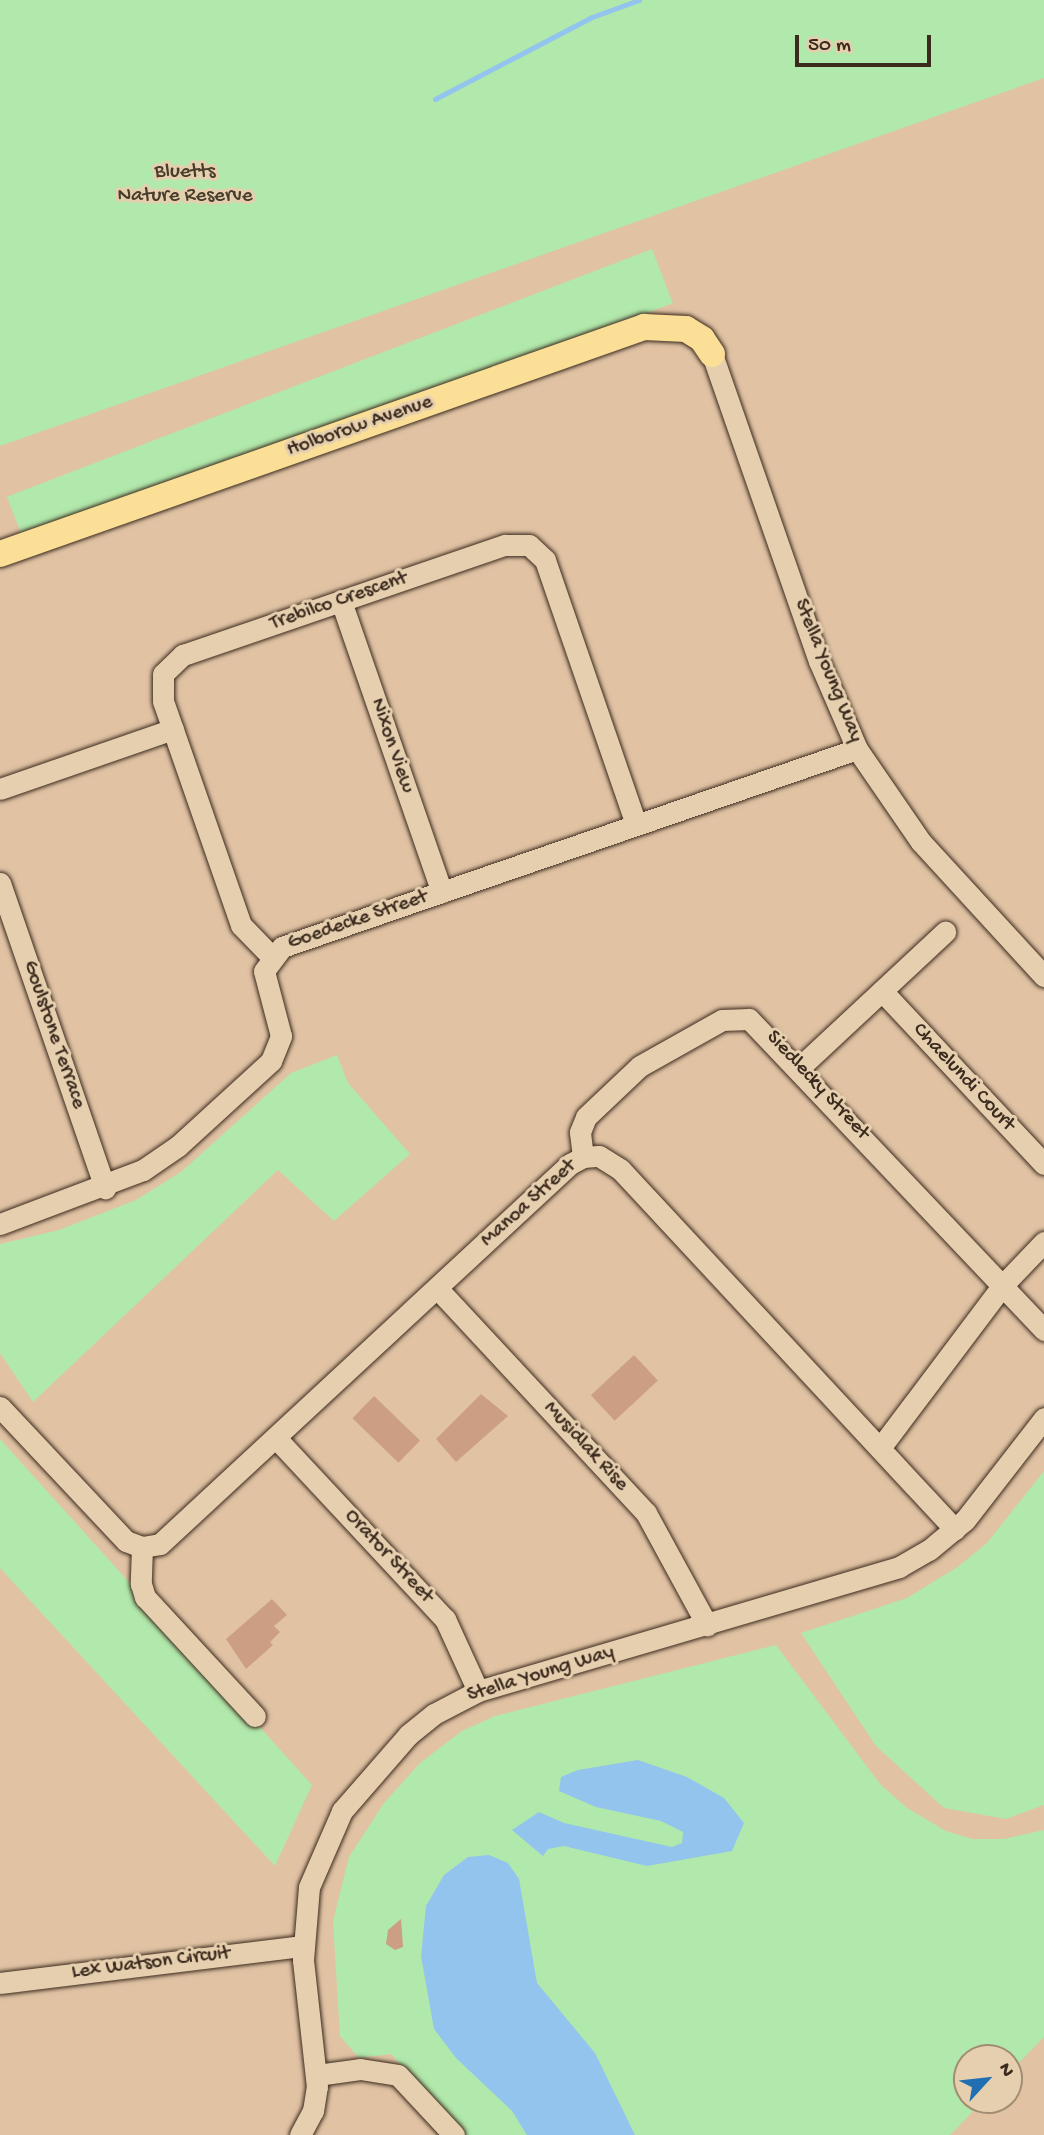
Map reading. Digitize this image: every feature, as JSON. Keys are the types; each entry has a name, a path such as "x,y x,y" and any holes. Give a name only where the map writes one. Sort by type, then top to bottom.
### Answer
{"main road":[{"name":"Holborow Avenue","path":"0,554 644,327 686,329 702,339 712,354"}],"street":[{"name":"Stella Young Way","path":"712,354 819,661 857,748 921,842 1044,975"},
{"name":"Trebilco Crescent","path":"271,956 241,925 173,729 160,688 163,674 173,661 505,545 534,548 545,560 636,824"},
{"name":"Nixon View","path":"341,601 442,892"},
{"path":"0,789 173,729"},
{"name":"Goedecke Street","path":"0,1224 105,1188 178,1146 275,1056 281,1031 264,977 271,956 286,945 857,748"},
{"name":"Goulstone Terrace","path":"0,883 105,1188"},
{"path":"799,1068 945,932"},
{"name":"Chaelundi Court","path":"882,991 1044,1164"},
{"name":"Siedlecky Street","path":"583,1157 580,1132 590,1112 650,1059 722,1020 738,1017 753,1021 1044,1330"},
{"name":"Manoa Street","path":"142,1547 169,1538 437,1288 583,1157 599,1156 616,1166 956,1530"},
{"path":"880,1448 1002,1286 1044,1242"},
{"name":"Musidlak Rise","path":"437,1288 646,1513 706,1625"},
{"path":"0,1407 122,1537 142,1547 141,1584 145,1597 255,1716"},
{"name":"Stella Young Way","path":"300,2135 313,2111 317,2074 303,1946 305,1907 314,1867 342,1811 414,1730 478,1691 883,1573 929,1550 956,1530 1044,1418"},
{"name":"Orator Street","path":"276,1438 445,1619 478,1691"},
{"name":"Lex Watson Circuit","path":"0,1983 303,1946"},
{"path":"317,2074 359,2069 398,2076 454,2135"}],"green space":[{"name":"Bluetts Nature Reserve","path":"0,0 1044,0 1044,78 0,446"},
{"path":"652,249 673,303 28,551 7,497"},
{"path":"337,1055 348,1083 410,1154 334,1221 278,1170 33,1402 0,1353 0,1244 59,1230 136,1200 181,1172 291,1073"},
{"path":"0,1439 312,1785 275,1866 0,1568"},
{"path":"1044,1471 1044,1805 1006,1819 944,1808 876,1746 801,1633 907,1598 959,1566 987,1543"},
{"path":"776,1645 880,1784 907,1808 946,1831 972,1839 1004,1839 1044,1830 1044,2037 1023,2059 1023,2044 953,2044 953,2114 970,2114 950,2135 463,2135 391,2054 359,2058 340,2036 333,1921 349,1857 384,1803 420,1763 462,1731 495,1716"}],"water":[{"path":"638,1760 687,1777 724,1798 744,1823 732,1851 647,1866 564,1846 548,1849 543,1856 512,1830 539,1812 564,1823 672,1847 682,1843 683,1832 661,1821 596,1807 559,1791 561,1777 578,1770"},
{"path":"489,1855 508,1863 519,1879 537,1983 595,2053 635,2135 527,2135 512,2111 456,2058 434,2029 421,1956 426,1906 444,1875 468,1857"}],"building":[{"path":"634,1355 658,1381 615,1421 591,1395"},
{"path":"481,1394 508,1416 456,1462 436,1439"},
{"path":"374,1396 420,1440 399,1463 352,1418"},
{"path":"272,1599 287,1615 274,1626 280,1632 270,1642 273,1645 246,1669 226,1639"},
{"path":"401,1919 403,1947 395,1950 386,1944 388,1930"}],"waterway":[{"path":"435,99 592,17 639,0"}]}
